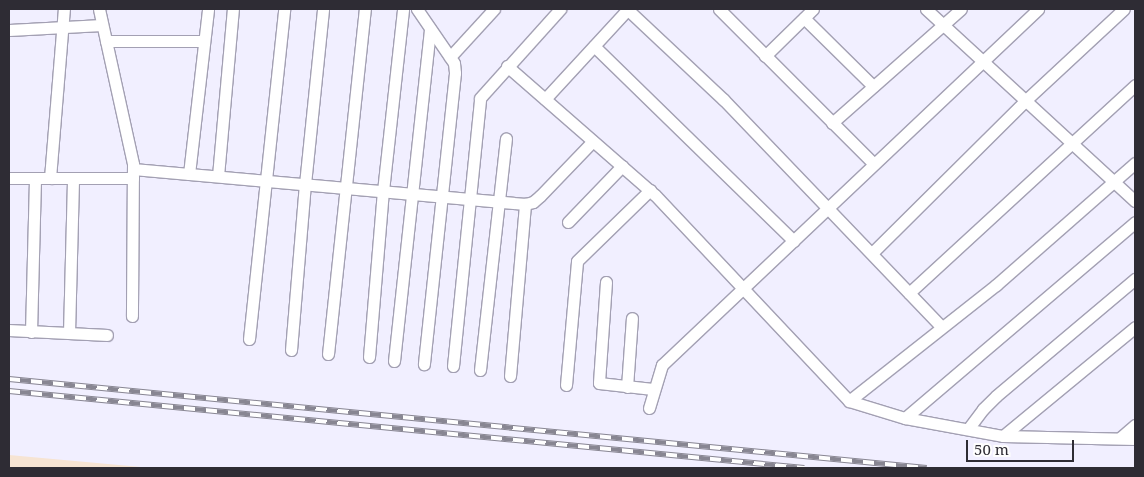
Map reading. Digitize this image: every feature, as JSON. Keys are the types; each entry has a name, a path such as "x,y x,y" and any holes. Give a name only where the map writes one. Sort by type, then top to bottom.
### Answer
{"street":[{"path":"50,178 64,9"},
{"path":"99,9 133,173 132,316"},
{"path":"189,174 208,9"},
{"path":"218,176 233,9"},
{"path":"249,339 284,9"},
{"path":"291,350 305,184 323,9"},
{"path":"328,354 365,9"},
{"path":"369,357 382,191 403,9"},
{"path":"417,9 454,63 455,72 440,196 424,364"},
{"path":"450,57 494,9"},
{"path":"453,366 480,98 560,9"},
{"path":"545,99 628,9 723,99 941,326"},
{"path":"719,9 874,164"},
{"path":"765,56 813,9"},
{"path":"926,9 1027,99 1135,201"},
{"path":"832,123 961,9"},
{"path":"649,408 653,389 662,365 1038,9"},
{"path":"872,253 1027,99 1124,9"},
{"path":"804,18 873,86"},
{"path":"9,30 102,26"},
{"path":"394,360 414,194 430,29"},
{"path":"106,41 204,41"},
{"path":"594,46 794,241"},
{"path":"507,66 650,190 849,401 904,418 1003,436 1135,439"},
{"path":"909,293 1135,85"},
{"path":"480,370 506,138"},
{"path":"9,178 74,178 133,173 189,174 525,204 533,202 540,196 593,141"},
{"path":"849,401 941,326 996,285 1135,163"},
{"path":"568,222 622,166"},
{"path":"31,332 35,178"},
{"path":"69,334 74,178"},
{"path":"566,384 577,261 650,190"},
{"path":"510,376 525,204"},
{"path":"904,418 1135,222"},
{"path":"968,430 983,409 996,396 1135,279"},
{"path":"606,282 599,383 653,389"},
{"path":"627,387 632,318"},
{"path":"1003,436 1135,328"},
{"path":"9,330 107,335"},
{"path":"1120,438 1135,425"}],"shaded area":[{"path":"9,455 152,468 9,468"}],"railway":[{"path":"9,379 927,468"},
{"path":"9,391 804,468"}]}
